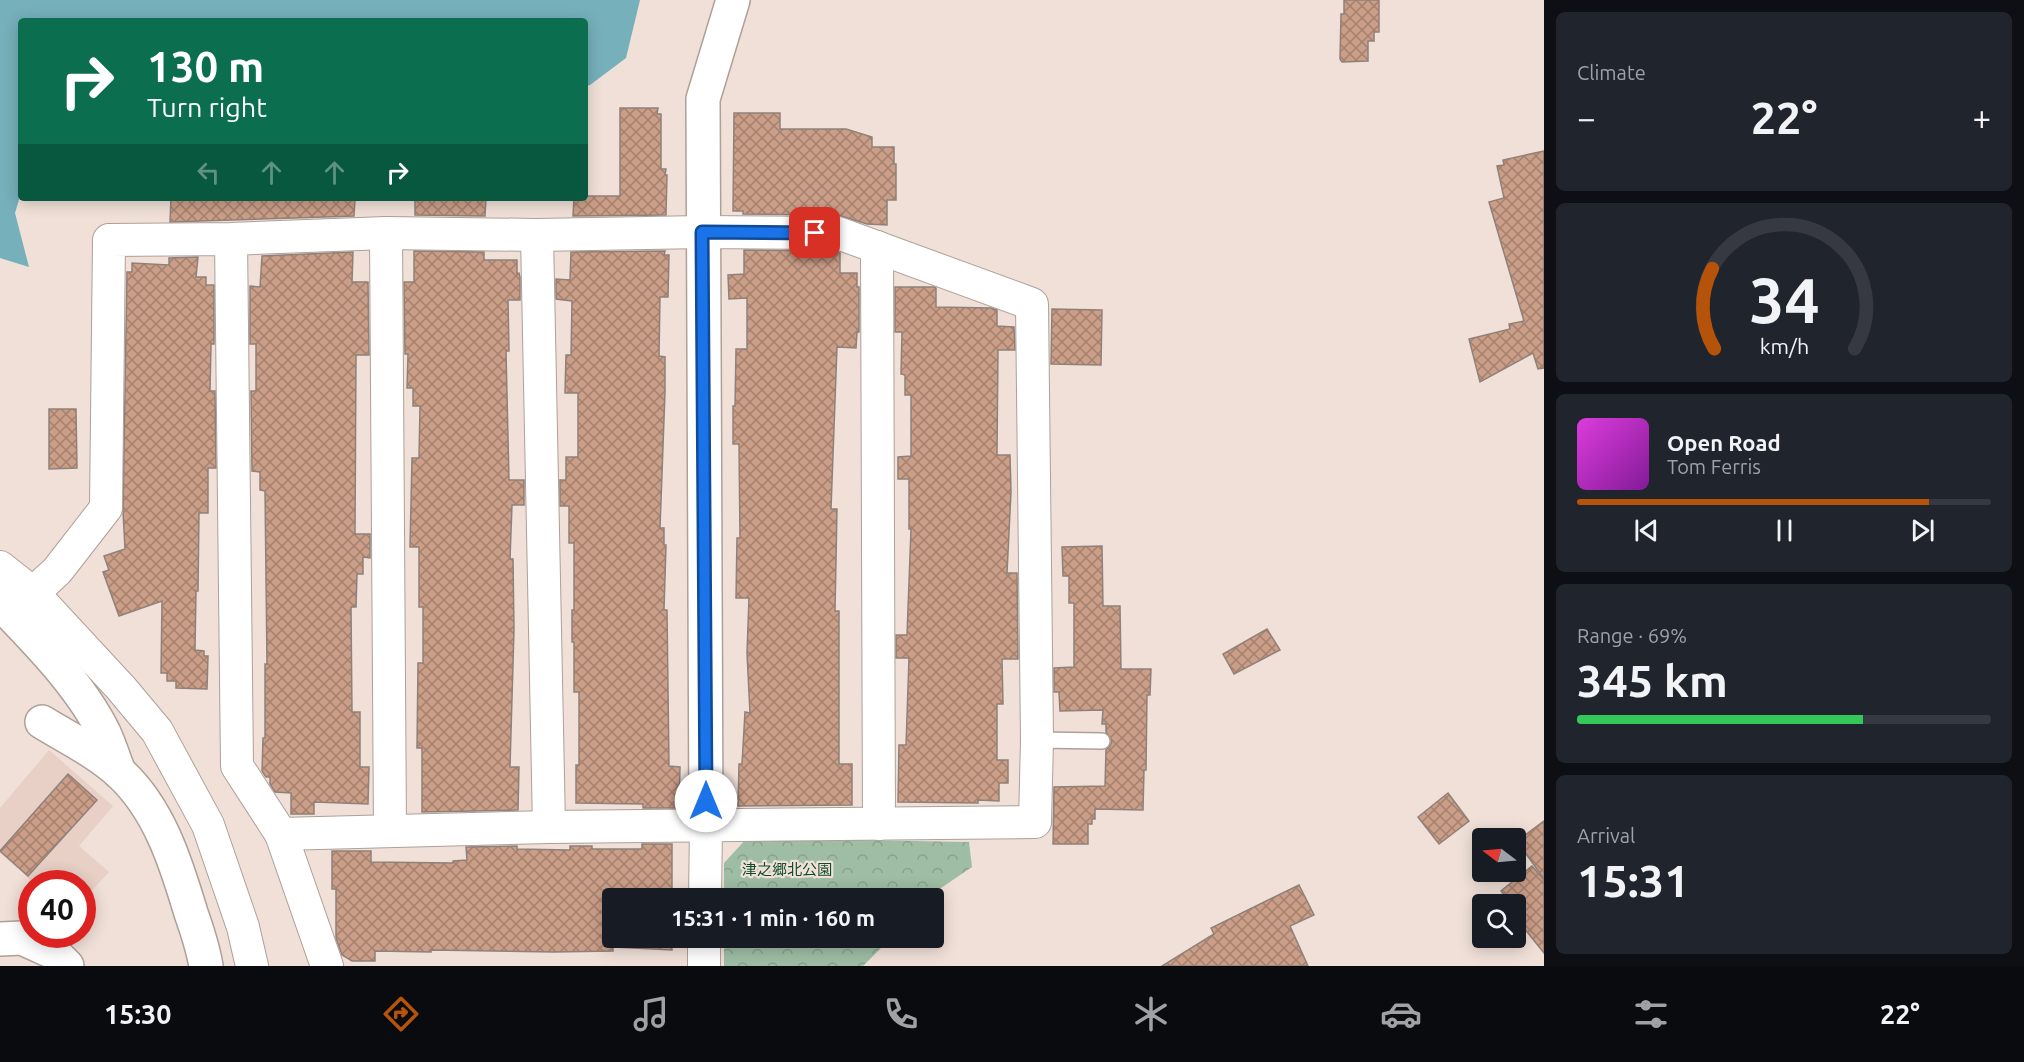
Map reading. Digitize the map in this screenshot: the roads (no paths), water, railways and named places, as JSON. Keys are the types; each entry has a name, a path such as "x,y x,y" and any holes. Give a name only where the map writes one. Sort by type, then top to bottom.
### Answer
{"main road":[{"path":"706,825 703,99 733,0"},
{"path":"0,603 28,632 82,698 104,732 120,772"},
{"path":"42,722 104,759 141,794 177,865 206,966"},
{"path":"0,939 22,938 53,952 67,966"}],"street":[{"path":"33,593 57,571 106,508 108,240 231,239 386,233 537,235 702,232 838,233 1032,304 1037,740 1035,822 549,827 281,834"},
{"path":"386,233 390,831"},
{"path":"537,235 549,827"},
{"path":"231,239 237,766 281,834 327,966"},
{"path":"877,247 879,824"},
{"path":"0,567 33,593 121,688 157,731 208,825 243,927 252,966"},
{"path":"705,888 706,825"},
{"path":"704,948 704,966"}],"lane":[{"path":"1037,740 1102,741"}],"water":[{"path":"0,0 640,0 626,58 588,85 588,18 18,18 19,201 15,213 29,267 0,258"}],"park label":[{"name":"津之郷北公園","path":"787,869"}]}
